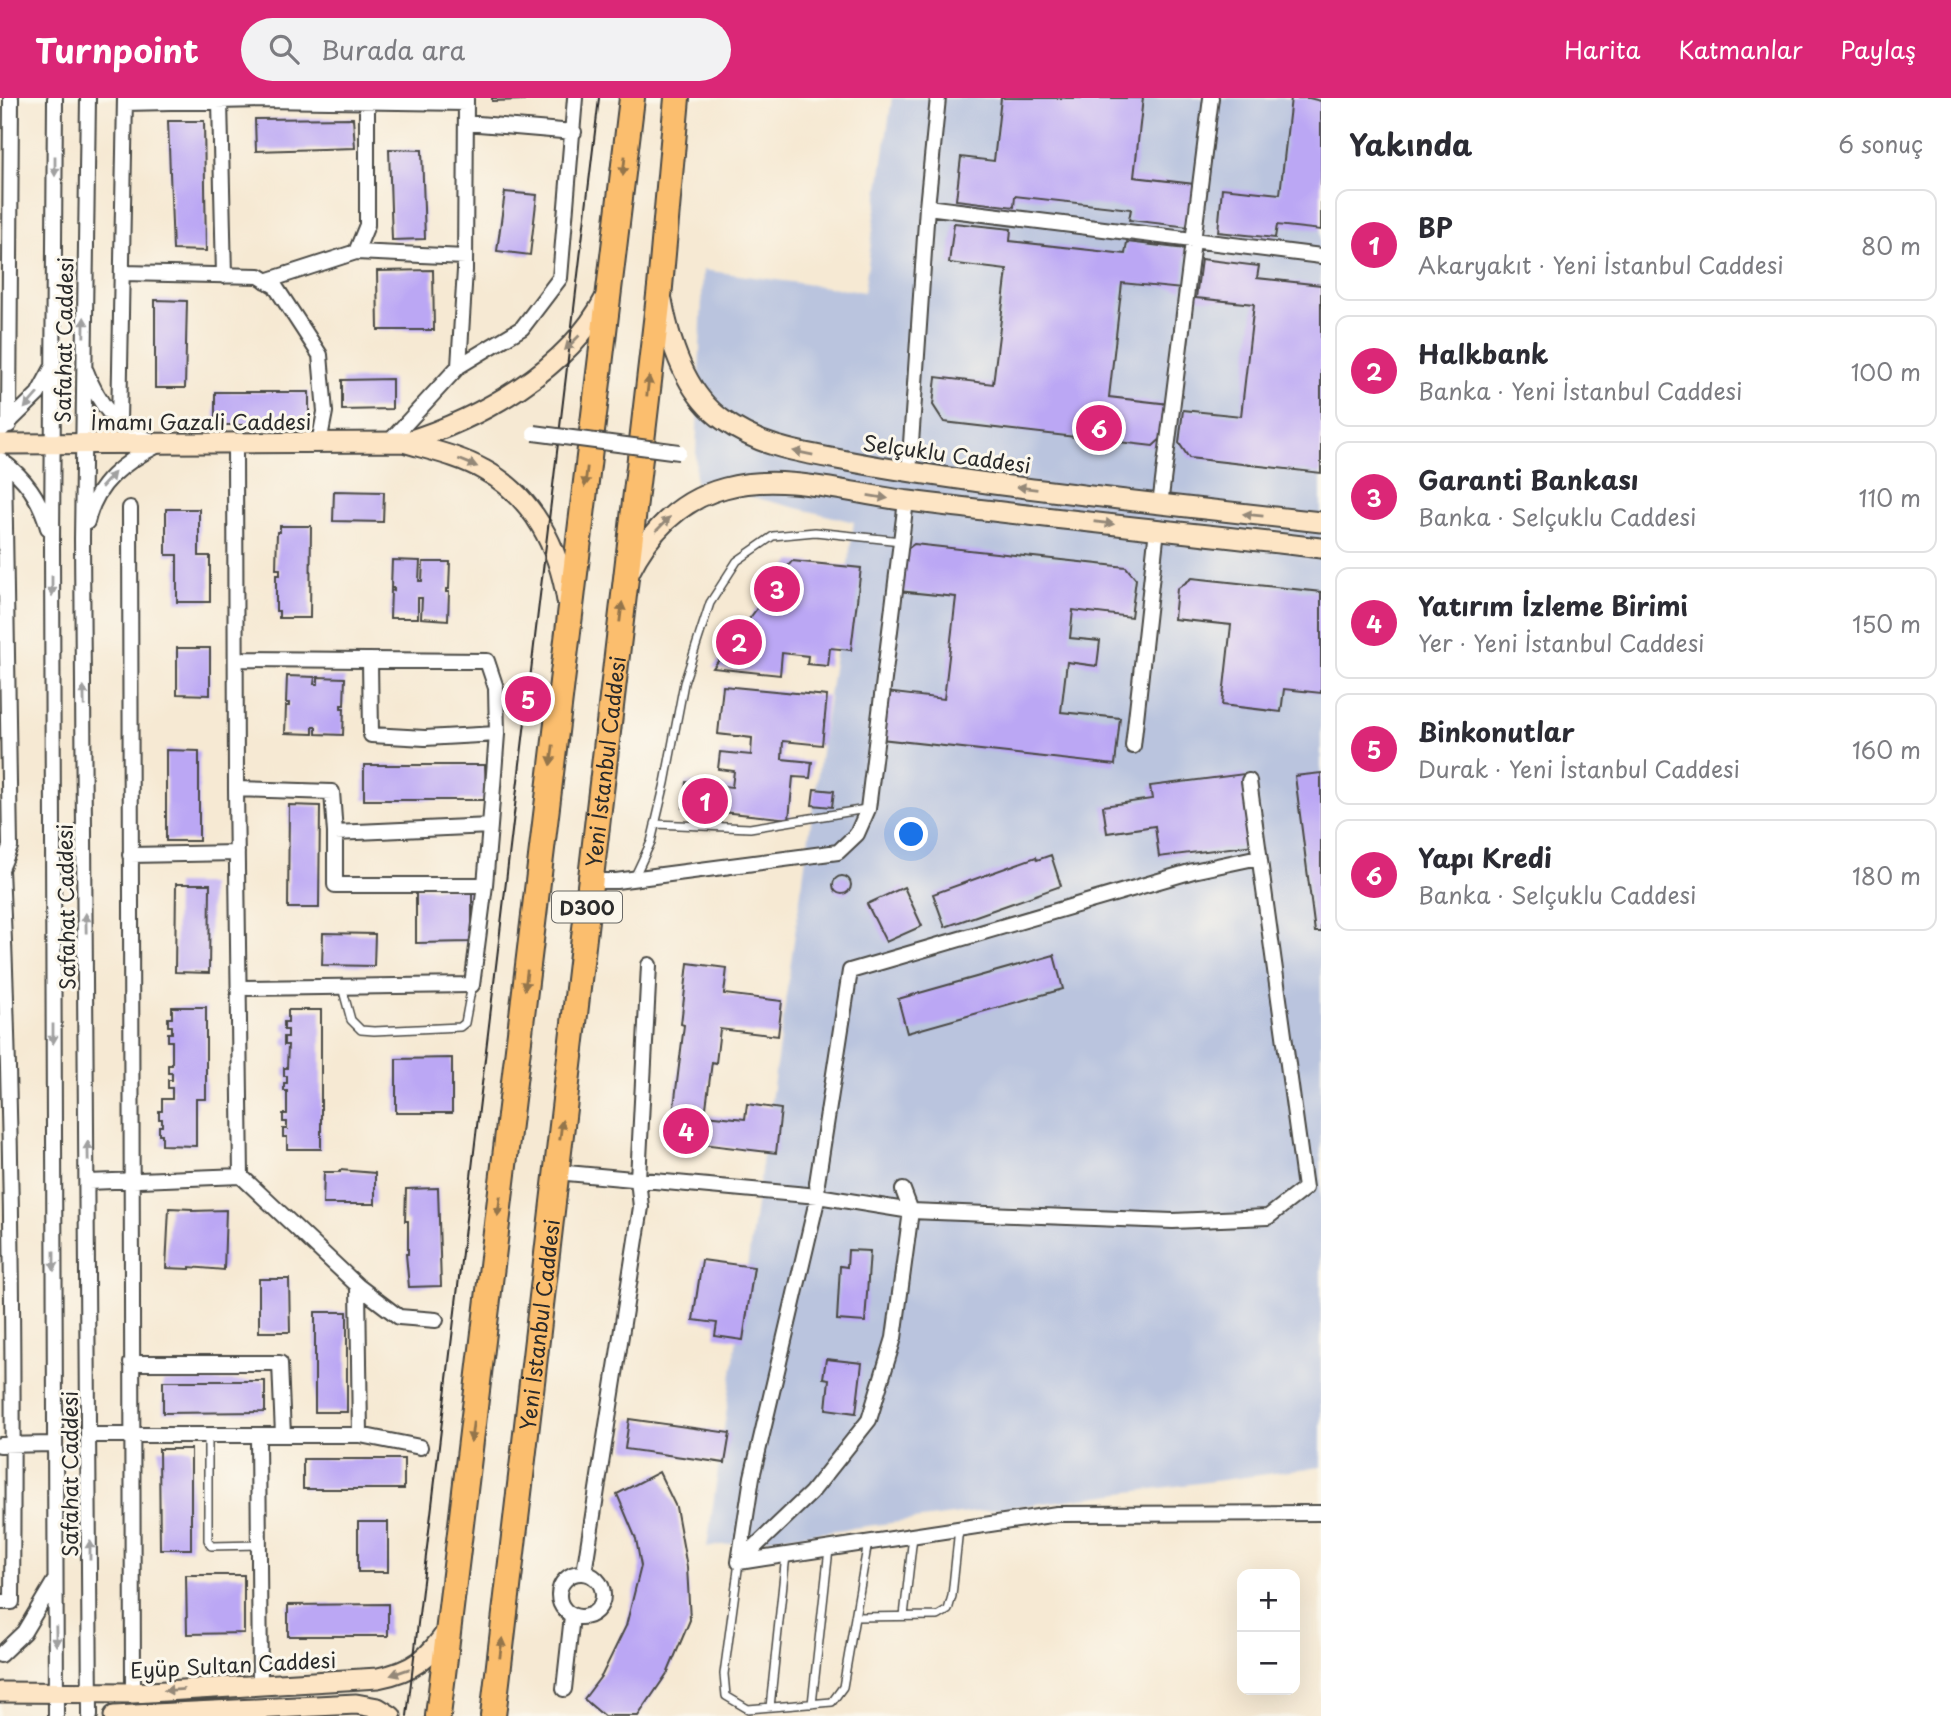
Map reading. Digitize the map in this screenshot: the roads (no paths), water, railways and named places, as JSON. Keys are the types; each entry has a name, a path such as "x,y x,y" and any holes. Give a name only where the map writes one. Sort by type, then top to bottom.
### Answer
{"highway":[{"path":"569,614 611,288 632,98"},
{"name":"Yeni İstanbul Caddesi","path":"493,1716 660,287 677,98"},
{"name":"D300","path":"438,1716 569,614"}],"street":[{"path":"4,428 6,123 11,98"},
{"name":"Safahat Caddesi","path":"55,98 52,543 56,1716"},
{"name":"Safahat Caddesi","path":"88,98 82,539 90,1716"},
{"path":"396,442 459,366 522,328 560,278 575,98"},
{"path":"590,881 634,878 838,852 857,834 868,809 906,501 927,207 939,98"},
{"path":"1133,746 1211,98"},
{"path":"119,423 125,101 466,100 465,257 459,366"},
{"path":"220,101 223,276"},
{"path":"356,252 367,225 367,102"},
{"path":"466,123 574,132"},
{"path":"927,207 1321,256"},
{"path":"266,281 356,252 465,257"},
{"path":"123,273 259,276 275,286 320,355 325,412 319,443"},
{"name":"Selçuklu Caddesi","path":"660,287 668,327 691,386 704,404 722,419 761,443 909,473 1160,505 1321,522"},
{"path":"396,442 471,418 513,393 570,346 599,311 611,288"},
{"path":"4,428 38,394 54,364"},
{"path":"84,365 99,399 119,423 141,438 162,443"},
{"path":"534,433 680,452"},
{"path":"396,442 474,465 514,489 541,526 560,566 569,614"},
{"name":"İmamı Gazali Caddesi","path":"1,455 53,444 396,442"},
{"path":"82,539 89,511 105,482 128,462 162,443"},
{"path":"235,443 236,789 242,1176 358,1286 399,1317 436,1320"},
{"path":"1,455 30,486 45,516 52,543"},
{"path":"0,1602 12,1602 7,1445 6,1177 9,1041 0,869 10,847 1,455"},
{"path":"625,580 637,557 660,526 692,501 726,488 761,482 782,482 906,501 1321,548"},
{"path":"130,508 133,1693"},
{"path":"236,659 487,661 496,688 497,734 485,885 472,985 240,988"},
{"path":"370,660 371,735 425,737 497,734"},
{"path":"556,1171 818,1196 911,1211 1173,1221 1268,1217 1305,1188 1249,781"},
{"path":"236,789 332,792 335,885 485,885"},
{"path":"335,833 489,826"},
{"path":"130,855 237,853"},
{"path":"739,1562 752,1476 818,1196 817,1183 850,971 1193,871 1259,857"},
{"path":"584,1573 640,1208 638,1179 649,965"},
{"path":"88,1182 242,1176"},
{"path":"739,1562 811,1493 869,1420 894,1338 911,1211 903,1190"},
{"path":"358,1286 360,1435"},
{"path":"131,1363 280,1363 283,1435"},
{"path":"89,1435 360,1435 420,1447"},
{"path":"258,1435 260,1685"},
{"path":"7,1445 54,1444"},
{"path":"739,1562 1057,1514 1321,1513"},
{"path":"584,1573 596,1578 603,1589 603,1601 596,1612 584,1617 572,1616 562,1608 558,1596 562,1583 571,1575 584,1573"},
{"path":"0,1655 24,1632 55,1580"},
{"path":"564,1689 572,1616"},
{"name":"Eyüp Sultan Caddesi","path":"0,1692 133,1693 378,1678 404,1672 428,1655 449,1627"},
{"path":"114,1716 356,1704 378,1708 390,1715"}],"lane":[{"path":"634,878 651,842 684,683 710,603 737,561 773,536 815,532 901,541"},
{"path":"655,824 750,828 868,809"},
{"path":"342,986 351,1020 361,1030 374,1031 460,1027 465,1023 472,985"},
{"path":"208,1435 208,1540 211,1546 219,1547 260,1545"},
{"path":"855,1617 938,1616 948,1610 952,1596 959,1528"},
{"path":"904,1616 913,1535"},
{"path":"739,1562 724,1674 726,1696 748,1709 832,1702 843,1687 868,1542"},
{"path":"812,1704 830,1548"},
{"path":"771,1707 786,1555"}],"tram line":[{"path":"407,1716 599,98"}],"place":[{"name":"Yapı Kredi","path":"1099,428"},
{"name":"Garanti Bankası","path":"777,589"},
{"name":"Halkbank","path":"739,642"},
{"name":"Binkonutlar","path":"528,699"},
{"name":"BP","path":"705,801"},
{"name":"Yatırım İzleme Birimi","path":"686,1131"}]}
